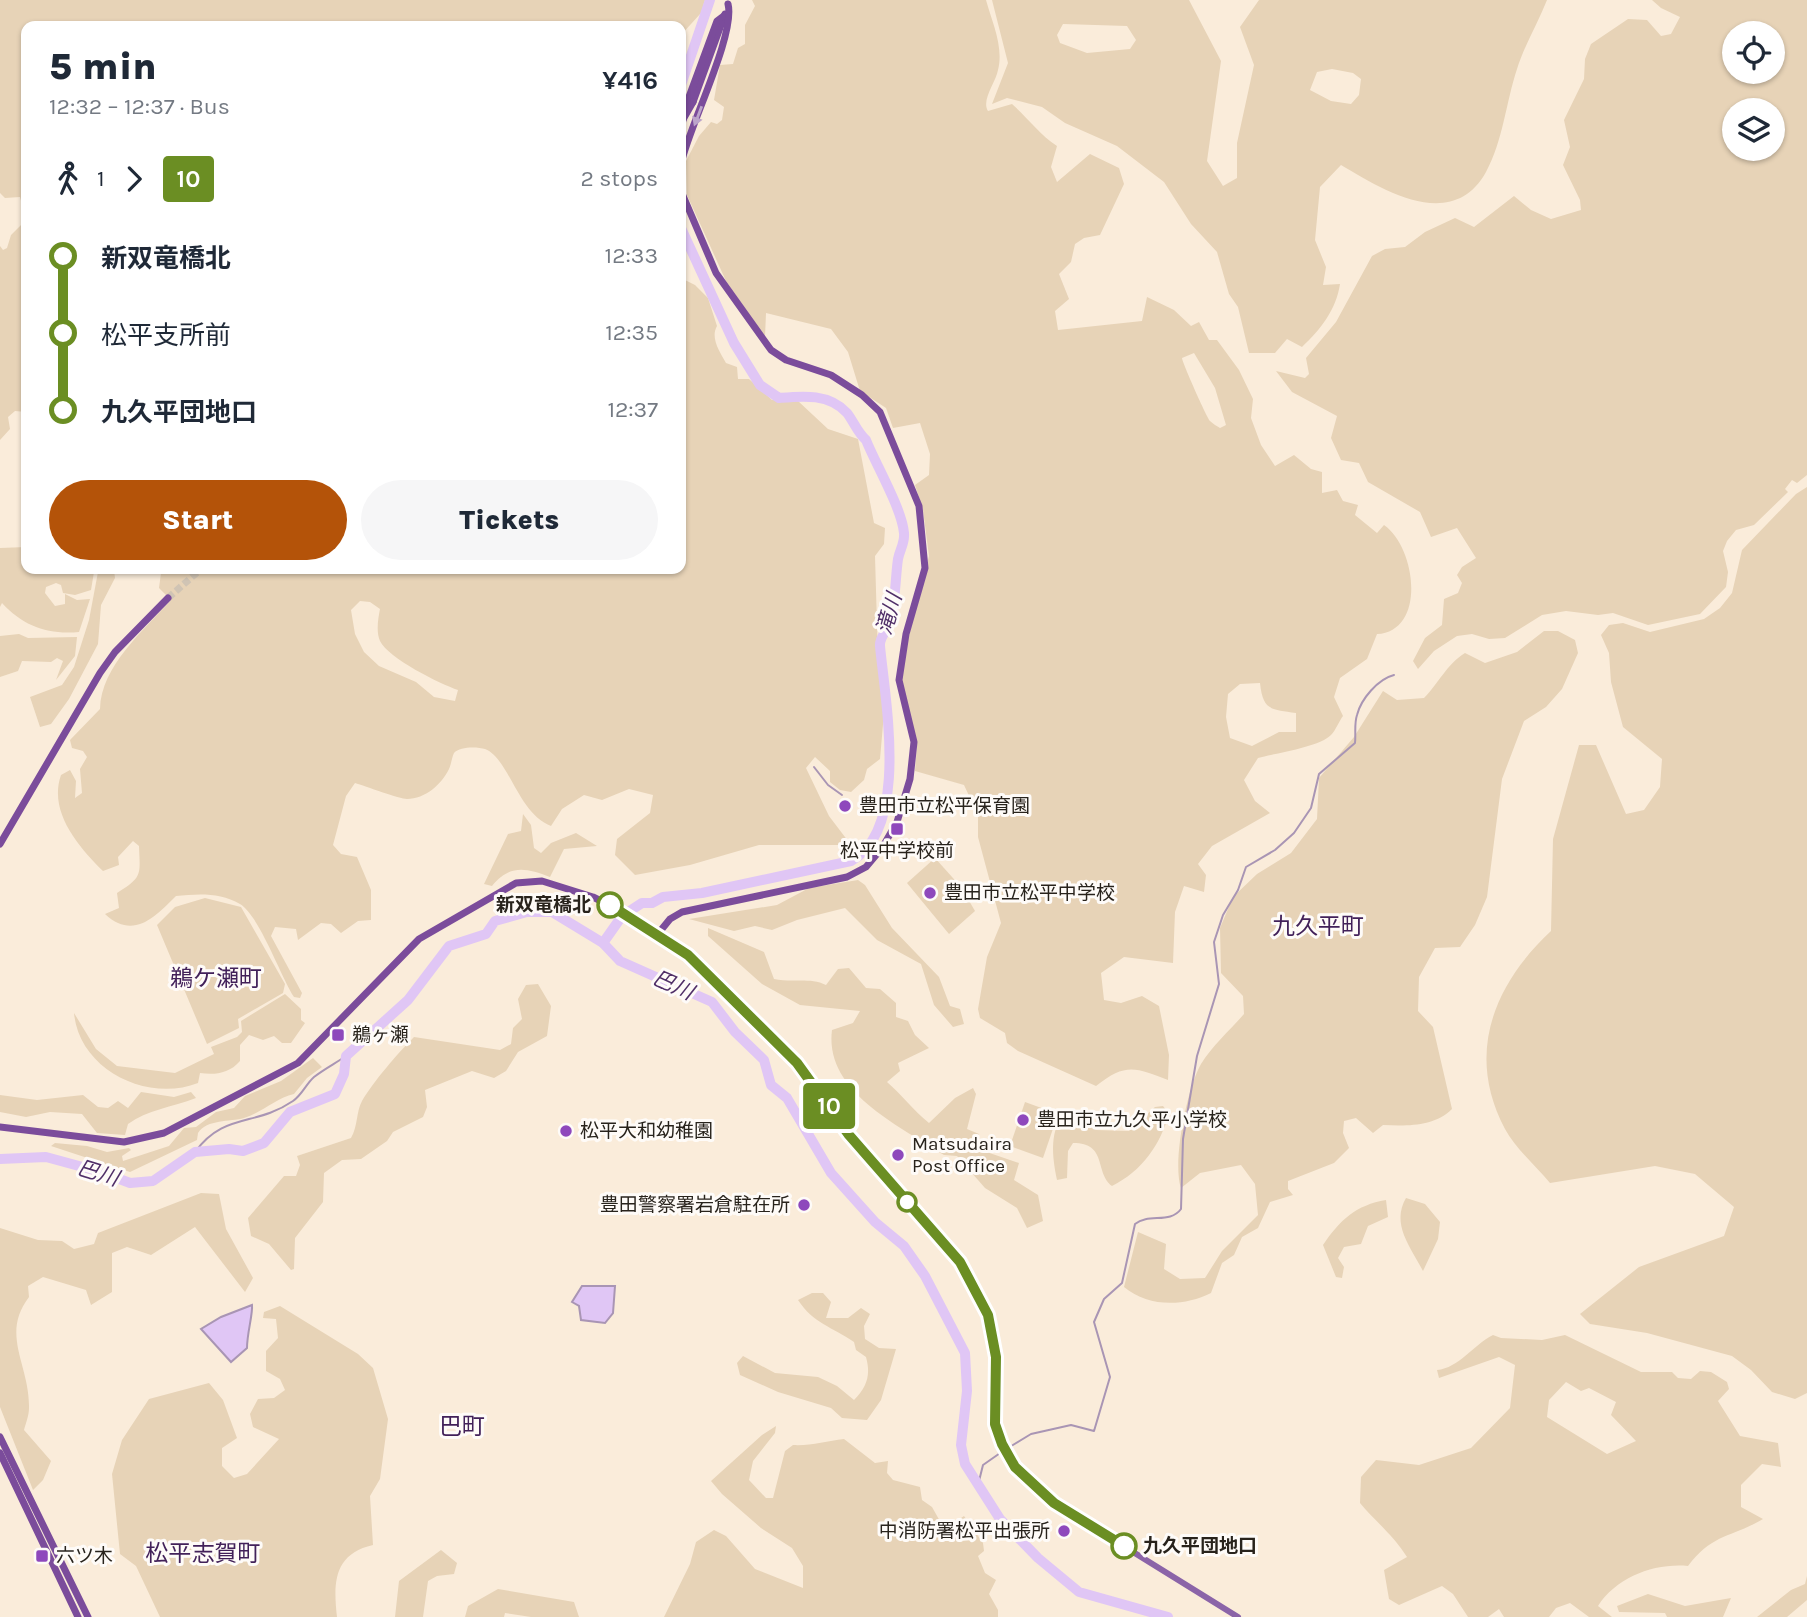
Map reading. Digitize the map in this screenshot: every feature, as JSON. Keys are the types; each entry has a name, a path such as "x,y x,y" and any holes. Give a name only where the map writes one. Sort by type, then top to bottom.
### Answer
{"highway":[{"path":"686,114 693,102 729,2"},
{"path":"686,149 730,15 729,2"},
{"path":"686,106 717,21 725,15"},
{"path":"0,1127 124,1142 164,1133 298,1063 419,939 511,884 542,881 617,908 657,935 670,919 682,912 847,877 861,871 876,857 897,822 914,761 914,742 901,695 900,664 925,568 919,506 885,420 869,400 831,375 786,360 771,351 716,272 686,203"},
{"path":"0,844 100,673 115,652 168,598"},
{"path":"0,1437 88,1617"},
{"path":"0,1453 78,1617"}],"main road":[{"path":"657,935 701,966 797,1063 849,1135 969,1276 988,1315 993,1338 994,1414 998,1434 1015,1467 1026,1480 1054,1503 1238,1617"}],"shaded area":[{"path":"0,0 705,0 701,13 686,30 686,21 21,21 21,201 20,197 5,198 0,193"},
{"path":"752,0 986,0 1000,52 997,75 986,102 988,111 1012,104 1057,146 1051,167 1057,182 1090,154 1119,168 1124,184 1100,235 1084,238 1075,244 1071,262 1059,274 1069,299 1055,311 1058,330 1142,321 1147,297 1174,310 1191,326 1199,322 1209,340 1217,340 1239,370 1253,399 1251,418 1261,445 1275,466 1294,455 1311,469 1322,472 1322,493 1337,490 1343,501 1358,505 1355,515 1377,533 1384,525 1395,536 1403,551 1409,568 1411,587 1410,604 1404,619 1393,629 1377,634 1367,659 1340,678 1334,697 1343,716 1331,735 1308,746 1258,758 1244,780 1255,801 1270,813 1212,846 1198,864 1206,875 1204,892 1184,886 1175,912 1173,963 1124,957 1101,973 1104,1000 1121,1003 1142,996 1159,1006 1169,1055 1168,1080 1131,1069 1115,1074 1096,1086 1018,1051 1007,1043 1005,1033 980,1018 978,1009 987,957 1001,923 978,837 978,815 964,785 915,771 917,746 902,684 902,663 929,556 923,510 915,485 929,475 930,454 920,423 893,428 886,408 860,391 848,352 831,329 766,313 765,337 726,281 687,195 686,161 699,136 711,122 717,124 722,120 724,107 714,100 720,65 733,64 738,48 745,44 745,25 755,6","holes":["1194,353 1215,388 1226,425 1220,428 1208,418 1183,362 1182,358","1260,683 1266,704 1280,711 1296,713 1296,732 1279,732 1252,746 1230,738 1226,717 1228,694 1240,684"]},
{"path":"992,0 1189,0 1221,61 1207,161 1223,186 1237,178 1237,143 1254,65 1240,27 1259,0 1547,0 1520,60 1492,160 1472,190 1455,200 1436,203 1416,201 1377,185 1341,165 1320,187 1315,240 1326,267 1323,285 1340,284 1338,293 1327,318 1302,347 1287,339 1275,353 1249,353 1238,307 1229,294 1217,252 1191,224 1164,182 1117,146 1065,123 1042,107 1007,98 992,104 1008,63","holes":["1063,24 1127,26 1136,40 1130,49 1087,53 1060,43 1057,35","1332,69 1353,73 1361,79 1359,95 1351,104 1331,101 1310,90 1317,72"]},
{"path":"1652,0 1807,0 1807,475 1797,483 1792,480 1785,489 1788,492 1754,525 1736,530 1727,541 1723,551 1728,572 1726,587 1700,614 1648,625 1613,613 1598,615 1566,611 1542,615 1505,638 1489,639 1472,634 1457,636 1434,651 1418,669 1413,661 1425,638 1442,625 1444,599 1458,593 1462,583 1457,575 1462,567 1476,558 1457,528 1431,537 1420,512 1368,482 1359,463 1341,460 1331,438 1337,416 1292,392 1276,371 1305,378 1309,374 1306,358 1336,322 1372,256 1385,249 1405,247 1425,232 1455,218 1474,227 1514,196 1531,210 1551,219 1581,210 1580,200 1563,165 1570,147 1564,120 1584,79 1585,59 1591,44 1628,19 1647,20 1661,36 1671,34 1680,17 1661,8"},
{"path":"21,225 21,412 15,411 8,417 10,429 0,440 0,246 3,250 7,248 11,235"},
{"path":"686,280 708,298 717,326 717,345 726,363 737,367 738,379 749,379 772,400 798,401 828,429 858,439 874,523 885,528 884,544 875,556 878,659 884,713 880,759 867,769 864,780 851,792 840,790 830,782 830,771 815,757 806,768 829,816 848,841 838,845 759,845 690,865 635,875 615,855 617,839 650,813 653,795 629,789 602,800 584,795 562,809 551,826 530,810 493,754 478,748 460,749 454,753 442,780 432,790 414,798 403,798 355,783 346,796 333,845 341,854 357,857 371,890 371,920 358,921 341,933 331,924 321,923 298,940 296,929 275,927 271,936 302,993 300,998 294,997 255,920 240,904 225,897 176,896 160,912 143,923 134,926 115,922 105,914 119,908 117,893 136,879 140,863 139,846 133,841 118,857 119,865 103,871 84,851 62,815 58,789 61,775 70,770 76,781 75,798 82,793 80,769 87,757 83,751 72,748 70,740 100,709 108,678 126,650 171,600 159,588 161,574 686,574","holes":["360,601 370,602 380,609 378,634 385,648 415,670 458,690 455,701 434,697 416,682 379,666 364,652 355,634 351,610"]},
{"path":"1807,487 1807,1393 1795,1399 1772,1392 1751,1370 1732,1356 1647,1333 1590,1324 1580,1314 1639,1267 1724,1236 1734,1207 1695,1174 1655,1166 1550,1183 1505,1129 1493,1101 1487,1074 1487,1047 1501,997 1514,974 1551,931 1553,839 1579,745 1596,745 1626,814 1644,810 1660,787 1662,759 1623,727 1611,682 1609,653 1601,635 1609,625 1623,623 1650,632 1704,619 1720,608 1732,593 1742,550 1796,494"},
{"path":"21,547 21,574 94,574 91,590 75,595 63,593 61,585 56,583 46,587 45,593 55,606 65,604 65,594 77,600 90,599 79,632 57,632 37,627 19,618 2,603 0,607 0,548"},
{"path":"98,574 114,574 101,605 98,644 69,699 51,724 40,727 30,697 62,685 74,667 89,620"},
{"path":"1544,631 1558,631 1575,640 1578,653 1562,689 1546,707 1524,721 1502,779 1487,897 1475,925 1460,947 1435,948 1419,977 1418,1011 1433,1027 1452,1109 1428,1122 1383,1125 1373,1133 1356,1118 1344,1121 1343,1133 1349,1148 1334,1163 1288,1181 1288,1189 1293,1195 1270,1202 1258,1228 1242,1237 1234,1255 1222,1263 1211,1293 1177,1303 1155,1301 1133,1294 1124,1287 1138,1232 1166,1244 1164,1269 1180,1279 1205,1278 1222,1251 1258,1215 1255,1184 1241,1165 1200,1173 1181,1188 1179,1176 1182,1126 1196,1075 1211,1050 1244,1014 1243,996 1221,973 1220,928 1233,897 1257,874 1291,853 1317,819 1319,778 1354,737 1383,691 1397,700 1424,698 1453,663 1465,653 1485,663 1517,652"},
{"path":"19,634 28,638 77,637 75,656 56,680 63,661 57,658 51,662 22,661 18,671 0,677 0,636"},
{"path":"523,814 531,825 534,848 541,853 551,843 576,833 597,846 564,849 550,877 519,870 505,874 492,886 484,884 508,834 521,831"},
{"path":"935,858 961,887 975,911 949,934 907,883"},
{"path":"858,880 865,885 892,928 939,977 950,1006 960,1009 964,1024 953,1027 934,1005 921,964 877,940 845,908 797,920 772,930 755,926 734,931 689,919 777,905 809,888"},
{"path":"205,898 241,907 285,984 283,993 238,1019 239,1028 207,1044 157,925 175,907"},
{"path":"708,928 764,952 774,979 814,981 826,985 838,969 849,968 866,988 880,989 896,1003 896,1017 908,1021 915,1035 929,1048 898,1063 900,1071 887,1082 929,1123 955,1098 973,1088 976,1094 967,1129 979,1134 975,1148 1019,1163 1014,1180 1038,1195 1043,1221 1027,1228 1017,1208 985,1188 957,1156 944,1155 907,1132 869,1105 852,1089 840,1072 833,1052 832,1030 853,1023 860,1011 800,1005 762,984 708,936"},
{"path":"538,984 551,1006 547,1036 518,1052 506,1071 494,1078 472,1071 425,1090 427,1107 423,1117 393,1132 387,1141 361,1159 342,1160 324,1173 323,1202 295,1238 294,1269 291,1270 269,1244 251,1236 248,1218 284,1176 296,1176 300,1165 297,1156 351,1138 362,1101 386,1068 414,1037 500,1050 511,1044 513,1028 522,1019 518,999 526,985"},
{"path":"285,994 301,1009 301,1020 305,1023 291,1043 282,1043 274,1036 263,1040 249,1035 240,1045 240,1061 231,1069 221,1073 200,1073 198,1083 179,1088 158,1089 138,1085 119,1077 102,1065 88,1051 79,1033 74,1013 96,1049 117,1066 175,1073 214,1054 211,1047 237,1037 242,1032 241,1021"},
{"path":"313,1058 322,1067 307,1078 294,1094 244,1118 207,1125 198,1133 197,1140 130,1172 51,1146 55,1143 87,1146 107,1152 129,1148 131,1150 122,1156 123,1161 169,1146 184,1128 196,1127 216,1112 234,1108 245,1096 281,1081"},
{"path":"141,1092 174,1097 191,1092 196,1098 135,1119 128,1124 125,1135 97,1133 82,1114 50,1112 26,1117 0,1112 0,1095 37,1100 83,1095 98,1107 108,1108 118,1101 128,1108"},
{"path":"1025,1102 1058,1114 1043,1158 1010,1146"},
{"path":"1163,1106 1169,1114 1161,1136 1141,1165 1123,1180 1112,1186 1103,1173 1096,1153 1084,1144 1073,1143 1068,1151 1067,1178 1057,1180 1053,1152 1054,1135 1066,1111 1096,1130 1129,1131 1155,1107"},
{"path":"201,1193 219,1194 226,1229 253,1278 245,1292 195,1227 151,1255 127,1247 112,1253 112,1292 91,1305 86,1290 43,1277 28,1286 29,1297 17,1324 18,1351 28,1392 29,1411 24,1430 51,1461 43,1480 33,1490 0,1407 0,1228 38,1240 62,1241 74,1249 94,1244 98,1233"},
{"path":"1406,1198 1425,1204 1440,1222 1438,1239 1423,1271 1401,1226 1400,1217"},
{"path":"1386,1200 1388,1217 1368,1226 1361,1244 1344,1247 1338,1258 1344,1267 1342,1278 1336,1277 1323,1245 1336,1228 1357,1210"},
{"path":"582,1286 615,1286 613,1313 605,1323 581,1320 579,1306 572,1302"},
{"path":"812,1293 823,1293 831,1302 826,1318 848,1318 861,1308 870,1314 864,1326 865,1339 879,1348 896,1349 881,1400 867,1420 842,1418 831,1408 778,1392 740,1375 737,1363 743,1356 775,1373 818,1377 837,1386 854,1400 865,1385 868,1375 866,1357 856,1350 854,1342 804,1308 798,1300"},
{"path":"252,1305 247,1348 231,1362 201,1329 221,1317"},
{"path":"280,1306 358,1354 373,1368 388,1419 380,1479 370,1496 373,1545 350,1555 339,1571 335,1592 337,1617 160,1617 136,1566 120,1554 112,1474 122,1440 149,1399 209,1383 223,1400 237,1438 222,1448 222,1466 234,1478 247,1474 279,1439 253,1427 250,1414 258,1399 274,1398 285,1390 280,1379 266,1371 266,1351 278,1338 276,1319 263,1318 264,1312"},
{"path":"1493,1335 1501,1338 1542,1340 1565,1335 1641,1372 1672,1372 1678,1378 1691,1379 1700,1371 1711,1372 1727,1382 1729,1389 1718,1401 1740,1436 1778,1443 1781,1467 1762,1464 1741,1485 1741,1507 1763,1519 1706,1547 1688,1566 1650,1570 1615,1587 1598,1606 1612,1617 1589,1617 1570,1603 1556,1608 1549,1617 1504,1617 1499,1609 1488,1617 1468,1617 1453,1594 1442,1586 1399,1605 1389,1599 1384,1570 1407,1557 1360,1503 1361,1477 1376,1460 1419,1465 1471,1448 1510,1408 1515,1365 1499,1357 1439,1378 1437,1370 1459,1361","holes":["1566,1382 1581,1391 1589,1388 1616,1402 1611,1415 1636,1441 1607,1454 1547,1417 1549,1400"]},
{"path":"776,1426 775,1433 753,1461 749,1480 766,1498 773,1498 785,1451 793,1445 844,1439 875,1463 888,1461 887,1473 893,1480 920,1487 922,1500 932,1507 941,1523 955,1522 964,1516 983,1543 984,1551 978,1556 985,1573 996,1580 989,1594 998,1610 998,1617 664,1617 690,1564 696,1542 714,1530 726,1536 755,1569 803,1588 803,1566 792,1548 761,1528 711,1481 762,1435"},
{"path":"441,1550 457,1563 454,1574 437,1576 428,1581 423,1617 395,1617 399,1581"},
{"path":"1807,1576 1807,1600 1787,1617 1757,1617 1791,1590 1805,1584"},
{"path":"498,1589 574,1602 579,1617 531,1617 505,1613 504,1617 465,1617 468,1606"},
{"path":"1648,1594 1685,1606 1731,1598 1723,1617 1667,1617 1665,1613 1619,1612 1617,1606"}],"waterway":[{"name":"滝川","path":"686,70 710,0"},
{"name":"滝川","path":"603,943 622,916 642,903 851,861 869,845 881,822 887,793 889,729 880,643 892,614 898,559 904,540 899,512 866,440 847,413 832,402 815,397 779,398 760,385 734,343 686,239"},
{"path":"1008,1448 1031,1434 1071,1425 1094,1431 1110,1377 1094,1322 1104,1299 1122,1283 1135,1224 1147,1219 1171,1216 1181,1209 1183,1139 1197,1056 1219,984 1214,942 1223,915 1238,890 1246,867 1275,850 1294,833 1311,808 1319,774 1355,743 1356,718 1362,703 1376,685 1394,675"},
{"path":"814,767 828,785 842,795"},
{"name":"巴川","path":"0,1159 46,1157 130,1183 153,1181 195,1152 229,1149 243,1151 264,1143 290,1112 335,1094 344,1074 346,1056 408,1000 449,946 486,934 495,921 527,912 552,912 603,943 620,961 712,1002 735,1032 764,1060 771,1085 787,1098 831,1173 875,1222 904,1246 925,1276 965,1353 967,1391 961,1445 965,1464 1000,1519 1038,1558 1079,1592 1168,1617"},
{"path":"195,1152 217,1131 279,1109 293,1101 314,1077 346,1056"},
{"path":"977,1489 983,1465 1003,1451"}],"tunnel":[{"path":"168,598 195,574"}],"bus line":[{"name":"10","path":"610,905 635,918 688,955 797,1063 849,1135 960,1262 988,1315 996,1357 995,1424 1015,1467 1054,1503 1124,1546"}],"place":[{"name":"豊田市立松平保育園","path":"845,806"},
{"name":"松平中学校前","path":"897,829"},
{"name":"豊田市立松平中学校","path":"930,893"},
{"name":"新双竜橋北","path":"610,905"},
{"name":"鵜ヶ瀬","path":"338,1035"},
{"name":"豊田市立九久平小学校","path":"1023,1120"},
{"name":"松平大和幼稚園","path":"566,1131"},
{"name":"Matsudaira Post Office","path":"898,1155"},
{"name":"豊田警察署岩倉駐在所","path":"804,1205"},
{"name":"中消防署松平出張所","path":"1064,1531"},
{"name":"九久平団地口","path":"1124,1546"},
{"name":"六ツ木","path":"42,1556"}],"district":[{"name":"九久平町","path":"1318,926"},
{"name":"鵜ケ瀬町","path":"216,978"},
{"name":"巴町","path":"462,1426"},
{"name":"松平志賀町","path":"203,1553"}]}
